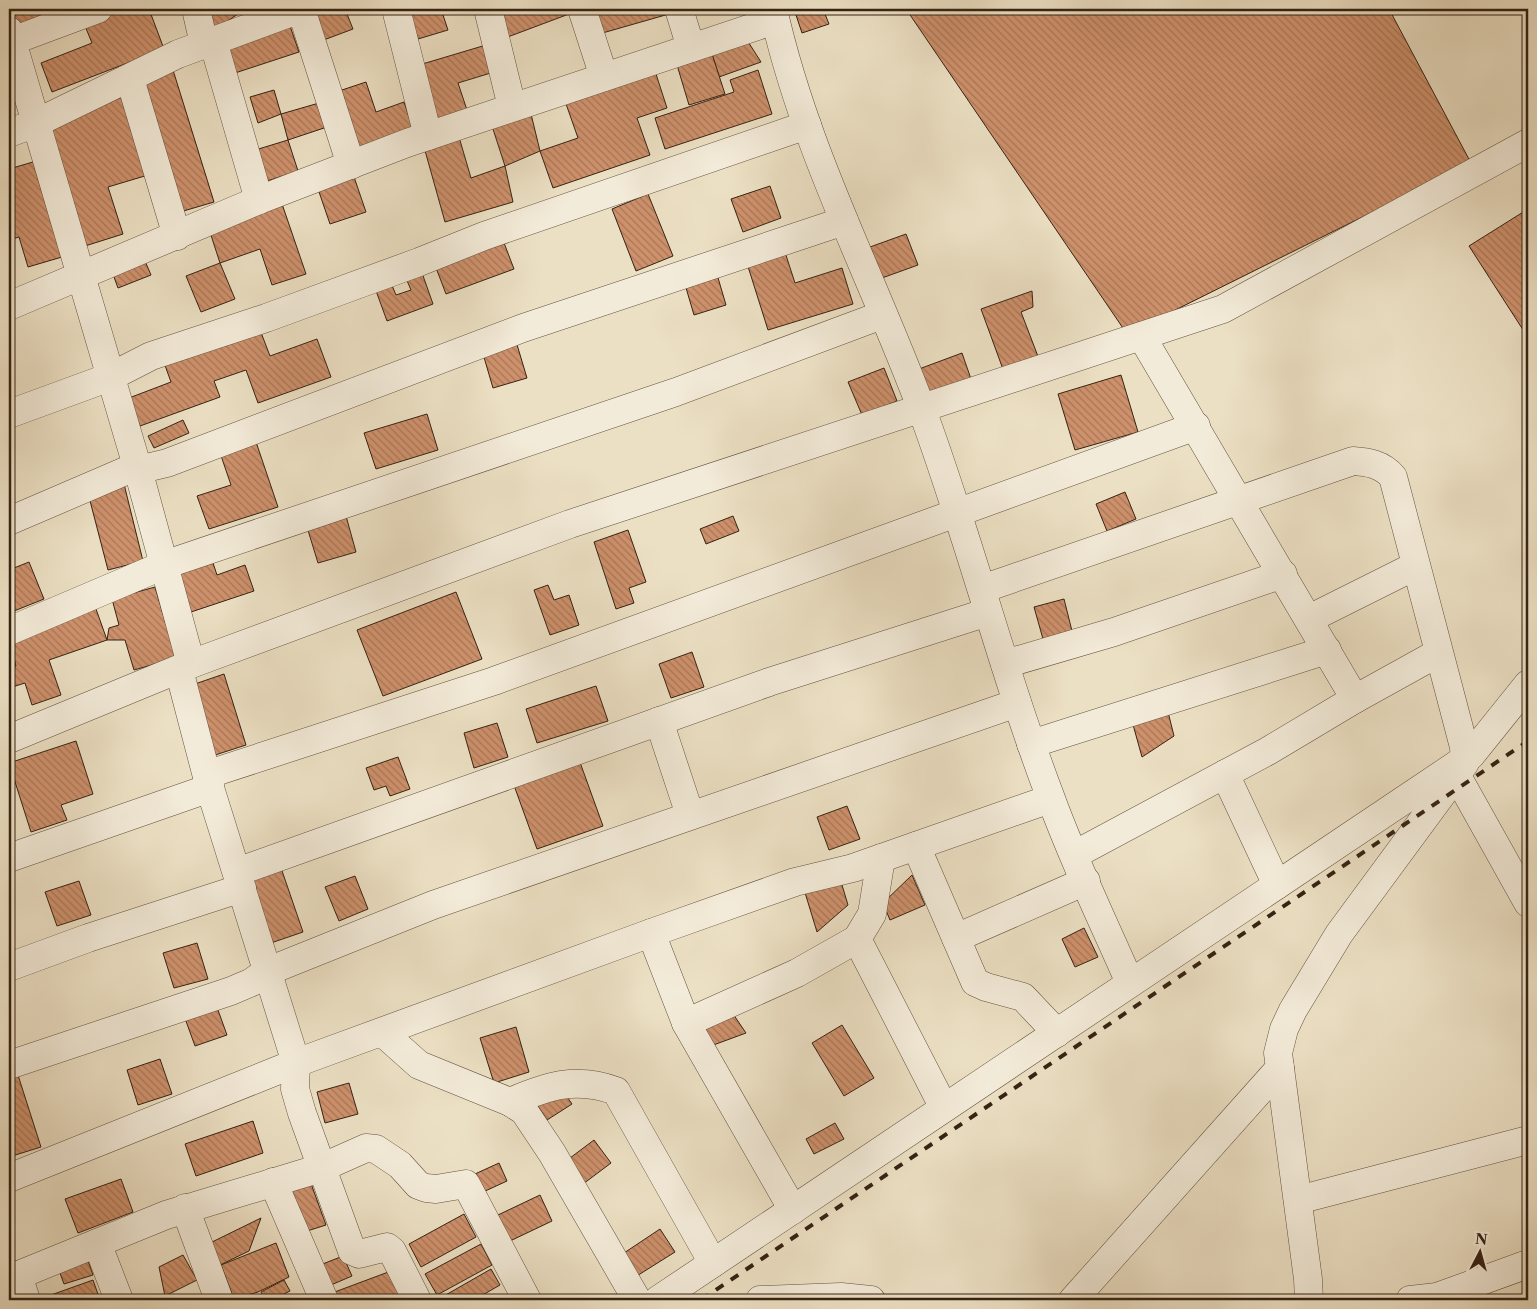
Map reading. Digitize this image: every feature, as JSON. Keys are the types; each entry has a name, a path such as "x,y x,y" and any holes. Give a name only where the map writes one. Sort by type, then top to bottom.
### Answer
{"street":[{"path":"98,9 10,36 164,565 210,788 296,1064 296,1089 321,1168 352,1251 359,1254 387,1247 392,1251 417,1300"},
{"path":"196,9 209,42 259,200"},
{"path":"396,9 428,136"},
{"path":"488,9 512,107"},
{"path":"582,9 604,77"},
{"path":"679,9 691,48"},
{"path":"9,133 36,123 130,79 178,54 293,10 351,165"},
{"path":"9,306 259,200 428,136 691,48 774,14 786,67 807,126 921,408 1050,799 1130,984"},
{"path":"130,79 177,236"},
{"path":"9,414 110,377 151,356 266,318 484,236 807,126"},
{"path":"9,739 185,667 570,524 1223,309 1528,143"},
{"path":"9,521 136,466 146,468 167,463 523,328 844,220"},
{"path":"9,631 164,565 676,392 882,315"},
{"path":"1142,337 1355,699"},
{"path":"210,788 211,776 215,772 494,681 1196,426"},
{"path":"9,967 659,721 769,682 1240,501 1353,461 1370,462 1387,470 1392,477 1438,653 1461,767 1526,896"},
{"path":"1309,620 1415,566"},
{"path":"1005,664 1114,632 1282,574"},
{"path":"1031,744 1327,650"},
{"path":"1074,855 1268,752 1355,699 1438,653"},
{"path":"1308,1300 1308,1278 1278,1053 1284,1029 1338,934 1461,767 1528,684"},
{"path":"9,1065 231,991 252,982 266,972 433,905 1017,703"},
{"path":"659,721 690,815"},
{"path":"658,1300 1277,885 1461,767"},
{"path":"1225,774 1277,885"},
{"path":"9,858 210,788"},
{"path":"9,1178 186,1106 296,1064 651,933 795,882 853,868 1050,799"},
{"path":"916,846 975,982 1023,997 1056,1033"},
{"path":"686,1023 797,973 857,939 872,914 881,858"},
{"path":"956,938 1086,881"},
{"path":"651,933 686,1023 793,1210"},
{"path":"857,939 944,1108"},
{"path":"382,1032 419,1065 510,1102 524,1111 552,1153 637,1300"},
{"path":"1073,1300 1280,1068"},
{"path":"510,1102 544,1087 557,1084 601,1085 616,1090 713,1263"},
{"path":"1298,1200 1528,1140"},
{"path":"18,1285 97,1243 186,1208 321,1168 366,1148 376,1149 400,1165 418,1185 426,1188 436,1189 466,1184 527,1300"},
{"path":"273,1182 324,1300"},
{"path":"186,1208 220,1300"},
{"path":"97,1243 119,1300"},
{"path":"1410,1300 1436,1297 1528,1264"},
{"path":"760,1300 840,1297 871,1300"}],"building":[{"path":"12,9 73,9 17,26"},
{"path":"116,9 149,9 164,49 52,92 41,63 92,43 83,21"},
{"path":"205,9 237,9 238,14 211,32"},
{"path":"332,9 345,9 353,29 321,41 312,16"},
{"path":"407,9 441,9 448,30 418,39"},
{"path":"498,9 568,9 569,14 505,38"},
{"path":"594,9 667,9 669,14 599,34"},
{"path":"794,9 823,9 829,24 802,33"},
{"path":"906,9 1389,9 1471,163 1127,334"},
{"path":"290,26 299,52 235,73 225,46"},
{"path":"747,40 761,62 719,77 712,54"},
{"path":"486,45 494,72 458,83 467,110 436,119 419,65"},
{"path":"712,54 725,94 689,105 677,65"},
{"path":"173,70 214,202 180,212 139,81"},
{"path":"758,70 772,114 665,149 655,118 734,92 730,80"},
{"path":"655,71 667,108 637,118 650,155 553,188 540,151 578,138 565,101"},
{"path":"366,82 376,112 404,102 413,129 353,150 333,93"},
{"path":"274,90 281,114 258,123 250,97"},
{"path":"123,97 148,175 108,187 123,234 85,246 45,121"},
{"path":"319,103 327,127 288,140 281,114"},
{"path":"531,114 540,151 505,166 492,126"},
{"path":"459,137 471,178 505,166 513,202 445,222 424,147"},
{"path":"288,140 298,171 261,183 252,151"},
{"path":"33,162 62,257 28,267 19,237 9,240 9,169"},
{"path":"353,174 366,212 330,224 317,186"},
{"path":"770,186 781,218 743,232 731,199"},
{"path":"648,194 673,256 636,271 612,209"},
{"path":"281,201 306,274 272,285 260,249 220,263 208,226"},
{"path":"1528,209 1528,335 1527,336 1469,246"},
{"path":"906,234 918,265 882,278 870,247"},
{"path":"501,235 514,269 446,294 433,260"},
{"path":"783,246 795,283 842,268 853,304 768,330 745,257"},
{"path":"142,254 151,275 118,288 110,266"},
{"path":"220,263 235,299 201,312 186,276"},
{"path":"421,270 433,304 387,321 375,288 391,283 396,295 411,290 405,276"},
{"path":"716,271 726,305 694,315 684,281"},
{"path":"1032,291 1033,307 1021,312 1039,359 1004,372 981,309"},
{"path":"257,322 270,356 317,339 331,377 258,403 246,370 214,381 220,397 140,426 129,398 171,382 162,357"},
{"path":"515,338 527,378 493,388 481,347"},
{"path":"962,353 971,379 928,395 919,369"},
{"path":"884,368 897,401 862,415 848,382"},
{"path":"1121,375 1138,432 1075,450 1058,394"},
{"path":"427,414 438,450 376,469 364,433"},
{"path":"183,420 189,433 154,448 148,436"},
{"path":"253,433 278,507 209,529 197,496 231,485 217,444"},
{"path":"124,484 143,561 108,570 88,493"},
{"path":"1125,492 1136,519 1107,531 1096,504"},
{"path":"346,516 356,552 318,563 307,527"},
{"path":"733,516 739,531 706,544 700,529"},
{"path":"628,530 646,582 629,588 634,603 616,609 594,542"},
{"path":"29,562 44,599 9,613 9,570"},
{"path":"213,563 217,575 245,565 254,591 185,614 172,576"},
{"path":"548,585 554,600 569,595 579,625 550,635 534,590"},
{"path":"155,587 176,658 134,670 125,640 107,640 109,628 119,625 112,599"},
{"path":"456,592 482,659 383,696 357,630"},
{"path":"1064,599 1072,631 1043,639 1034,607"},
{"path":"96,609 107,640 49,660 61,695 32,705 25,683 9,688 9,669 16,666 9,640"},
{"path":"692,652 704,687 671,698 659,664"},
{"path":"224,674 246,745 212,756 189,686"},
{"path":"596,686 608,721 537,743 526,709"},
{"path":"1168,712 1174,736 1142,757 1132,721"},
{"path":"497,723 508,757 474,768 464,733"},
{"path":"76,741 93,794 61,805 67,820 31,832 9,763"},
{"path":"577,754 603,826 537,849 511,777"},
{"path":"398,757 410,789 390,796 386,786 374,790 366,768"},
{"path":"847,806 860,839 829,850 817,817"},
{"path":"279,862 303,932 268,944 244,874"},
{"path":"839,875 848,905 817,932 803,886"},
{"path":"912,875 925,905 890,920 883,903"},
{"path":"355,876 368,909 339,921 325,887"},
{"path":"79,881 91,915 57,926 45,892"},
{"path":"1084,928 1098,957 1075,967 1062,939"},
{"path":"197,943 208,979 174,988 163,953"},
{"path":"214,999 227,1035 195,1046 182,1010"},
{"path":"729,1008 746,1033 708,1047 696,1030"},
{"path":"842,1025 874,1078 844,1096 812,1043"},
{"path":"516,1027 529,1072 494,1083 480,1038"},
{"path":"160,1059 172,1094 138,1105 127,1070"},
{"path":"17,1072 41,1147 9,1157 9,1075"},
{"path":"349,1083 358,1114 325,1123 317,1092"},
{"path":"561,1088 572,1104 547,1120 536,1103"},
{"path":"253,1121 263,1153 196,1176 185,1144"},
{"path":"835,1123 844,1139 814,1154 806,1139"},
{"path":"594,1140 611,1163 579,1187 562,1164"},
{"path":"499,1163 507,1181 483,1192 475,1174"},
{"path":"309,1178 326,1225 304,1232 288,1186"},
{"path":"121,1179 133,1212 78,1233 65,1199"},
{"path":"540,1195 552,1221 510,1241 498,1215"},
{"path":"464,1214 476,1237 421,1267 409,1244"},
{"path":"261,1218 249,1251 218,1266 208,1244"},
{"path":"660,1229 675,1252 632,1279 618,1257"},
{"path":"276,1243 289,1277 258,1292 234,1299 221,1265"},
{"path":"481,1244 492,1265 437,1295 425,1274"},
{"path":"86,1255 93,1275 64,1284 57,1265"},
{"path":"183,1255 197,1280 165,1296 159,1267"},
{"path":"343,1256 352,1276 324,1288 315,1267"},
{"path":"491,1269 500,1285 474,1300 437,1300"},
{"path":"391,1271 400,1294 383,1300 334,1300 332,1293"},
{"path":"93,1280 100,1300 37,1300"},
{"path":"284,1280 290,1291 278,1297 280,1300 265,1300 261,1292"}],"railway":[{"path":"701,1300 1528,741"}]}
